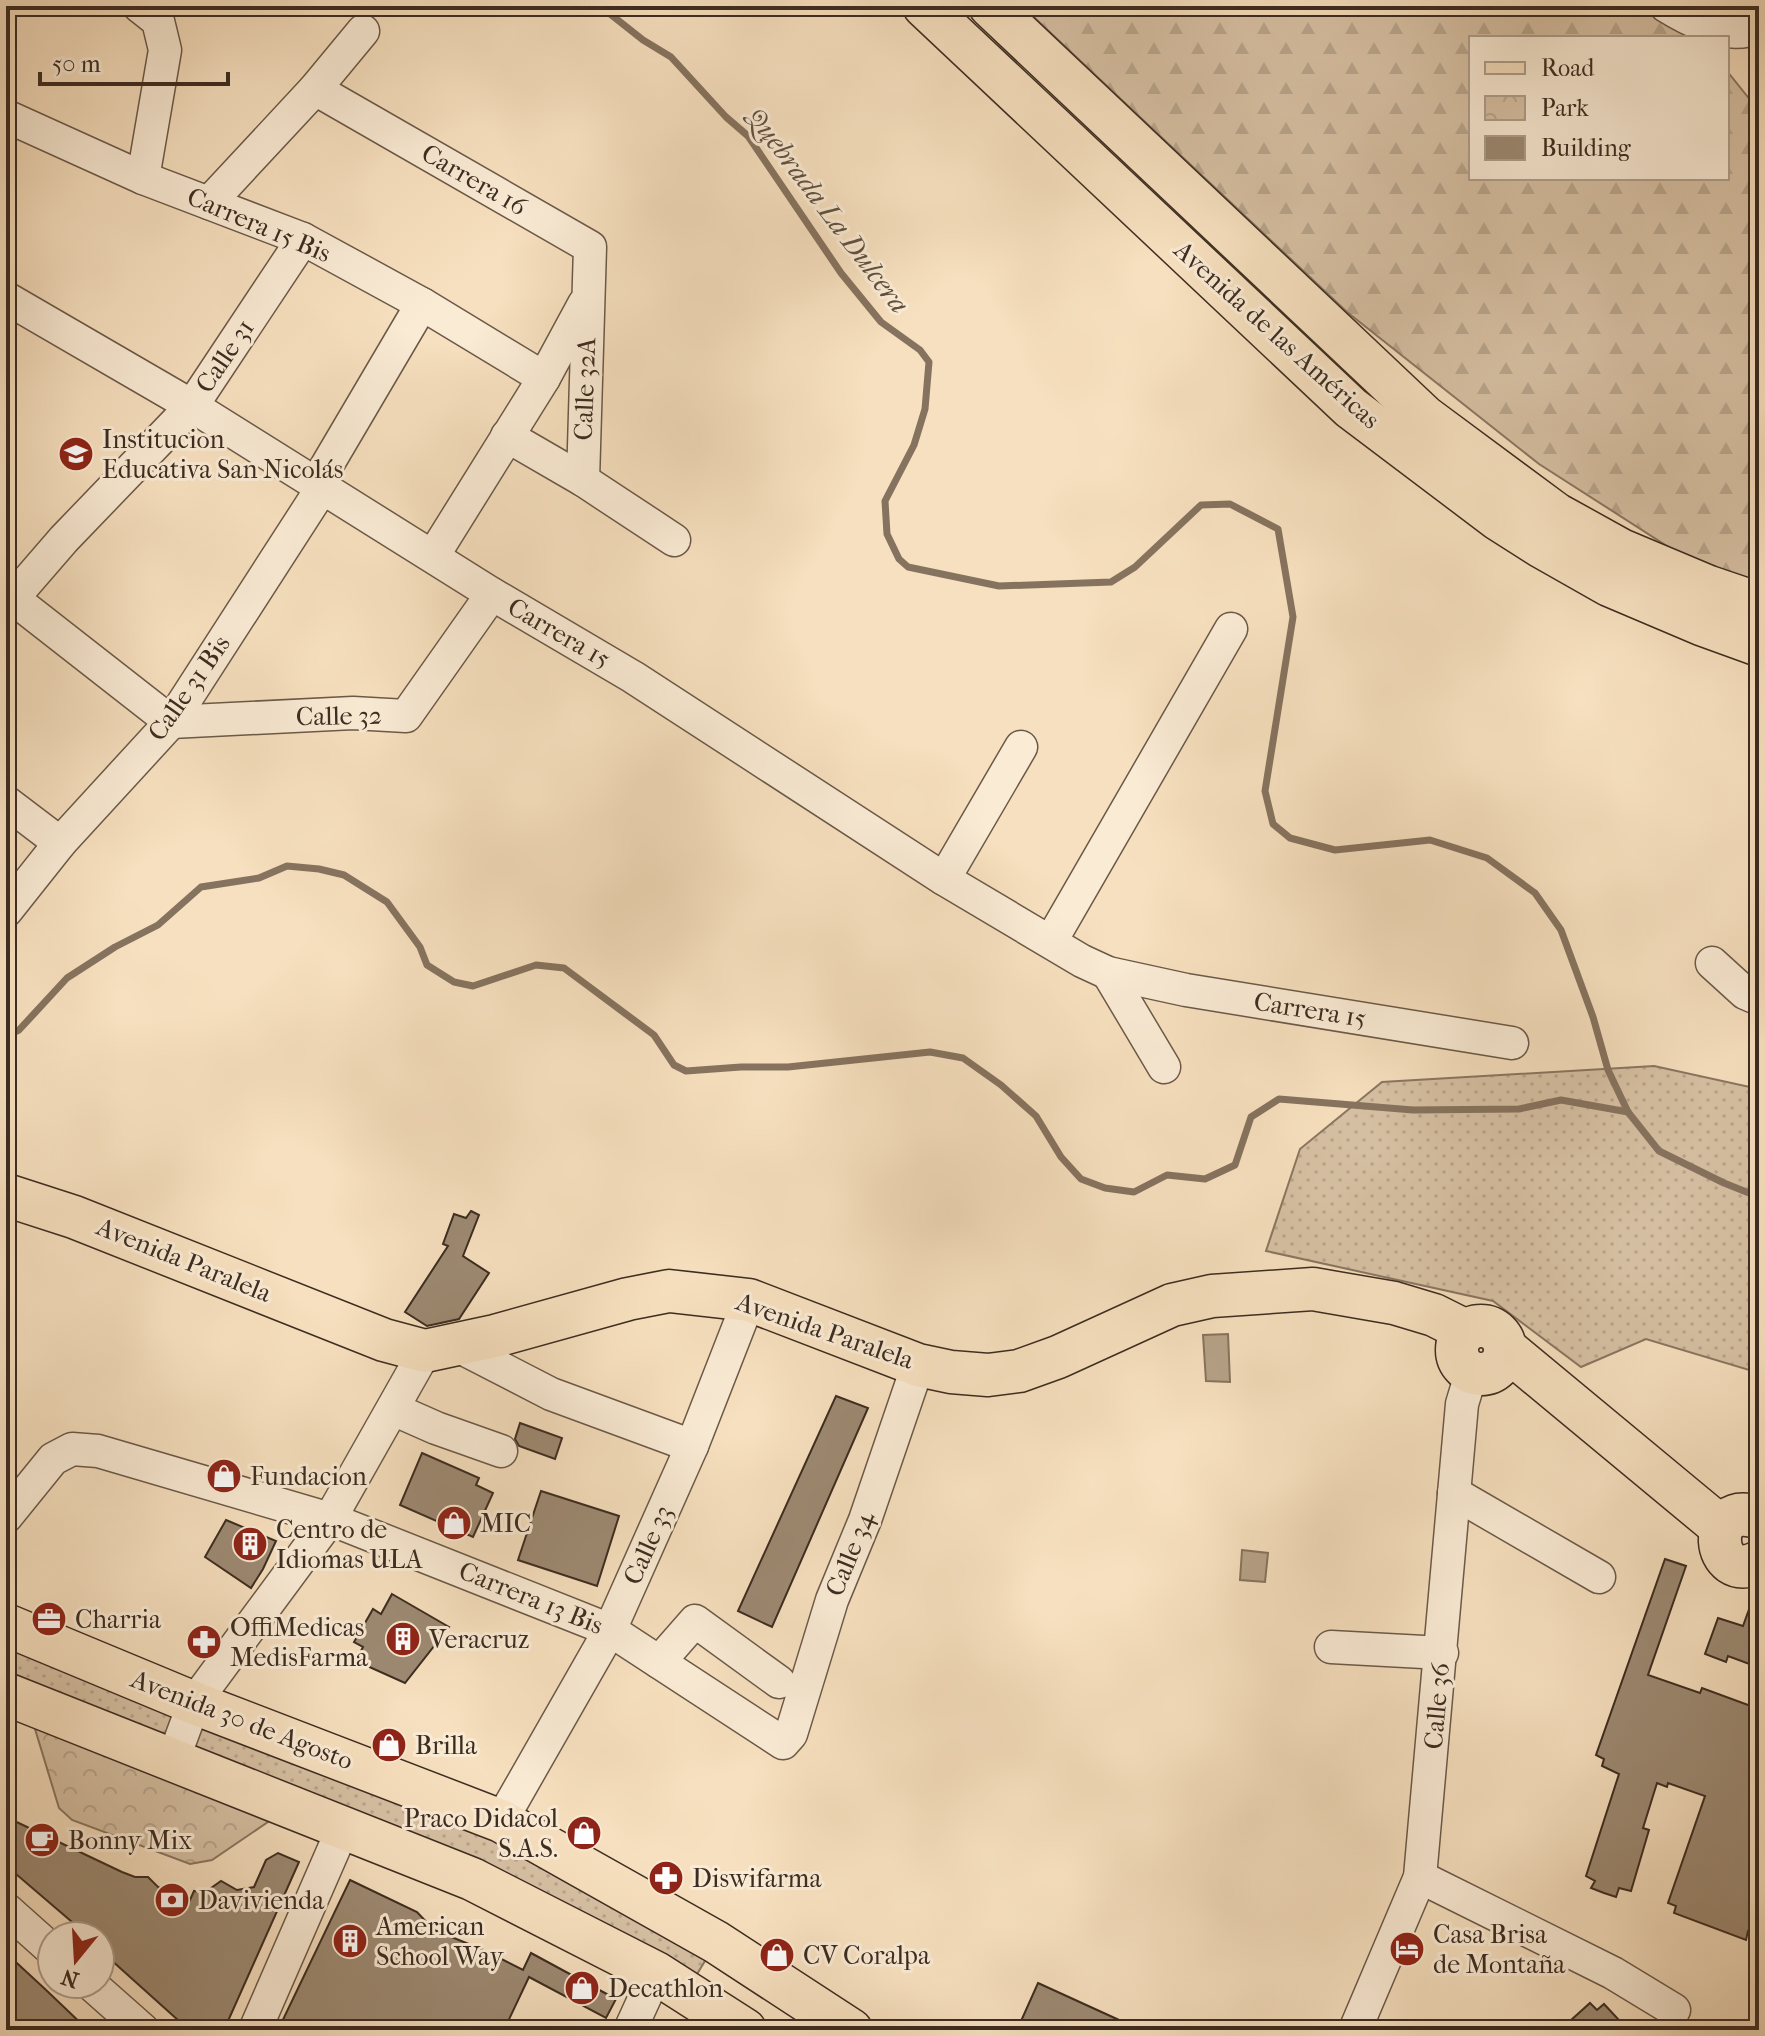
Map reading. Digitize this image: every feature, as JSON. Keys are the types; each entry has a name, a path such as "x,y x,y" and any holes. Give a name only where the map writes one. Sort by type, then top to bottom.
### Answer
{"main road":[{"name":"Avenida de las Américas","path":"924,6 1351,408 1498,519 1542,547 1609,585 1759,645"},
{"name":"Avenida de las Américas","path":"990,6 1425,417 1556,514 1621,550 1759,604"},
{"name":"Avenida Paralela","path":"6,1195 74,1217 384,1340 440,1348 669,1291 749,1300 918,1365 988,1375 1019,1371 1058,1357 1172,1305 1212,1296 1313,1289 1394,1303 1434,1315 1466,1331 1475,1326 1496,1330 1502,1338 1488,1360"},
{"path":"1488,1360 1740,1523 1719,1539 1720,1550 1726,1558 1744,1567 1759,1562"},
{"name":"Avenida 30 de Agosto","path":"6,1625 194,1703 501,1821 716,1942 851,2030"},
{"path":"10,1705 173,1760 472,1879 656,1973 745,2030"}],"street":[{"path":"139,6 158,21 165,50 143,178"},
{"path":"1666,6 1700,25 1733,31 1752,30 1759,26"},
{"path":"209,203 315,89 363,31"},
{"name":"Carrera 16","path":"315,89 590,247 588,297"},
{"name":"Carrera 15 Bis","path":"6,116 143,178 303,239 422,304 544,378"},
{"name":"Calle 31","path":"9,599 192,406 303,239"},
{"path":"433,556 544,378 588,297"},
{"name":"Calle 32A","path":"583,480 588,297"},
{"name":"Carrera 15","path":"6,298 192,406 492,594 633,677 944,879 1108,973 1186,990 1512,1043"},
{"name":"Calle 31 Bis","path":"6,911 60,843 171,722 319,486 422,304"},
{"name":"Calle 32A","path":"507,436 583,480 674,540"},
{"name":"Calle 32","path":"171,722 353,713 406,716 492,594"},
{"path":"9,599 171,722"},
{"path":"1051,941 1231,629"},
{"path":"944,879 1021,747"},
{"path":"6,802 60,843"},
{"path":"1712,963 1745,993 1759,999"},
{"name":"Carrera 15","path":"1108,973 1164,1067"},
{"name":"Calle 33","path":"501,1821 610,1630 692,1446 749,1300"},
{"path":"173,1760 194,1703 330,1519 393,1409 440,1348 551,1394 692,1446"},
{"name":"Calle 36","path":"1355,2030 1420,1877 1462,1404 1488,1360"},
{"name":"Calle 34","path":"783,1743 791,1734 832,1600 865,1520 918,1365"},
{"path":"393,1409 501,1451"},
{"name":"Carrera 13 Bis","path":"6,1517 53,1459 72,1449 98,1451 330,1519 610,1630 783,1743"},
{"path":"1454,1493 1599,1577"},
{"path":"659,1662 695,1621 779,1682"},
{"path":"1331,1647 1442,1653"},
{"path":"255,2030 343,1828"},
{"path":"1420,1877 1613,1973 1674,2010"},
{"path":"6,1909 36,1936"},
{"path":"630,2030 656,1973"},
{"path":"109,2000 143,2030"}],"green space":[{"path":"1022,6 1675,6 1699,36 1469,36 1469,180 1729,180 1729,74 1759,111 1759,583 1681,555 1539,464 1347,312"},
{"path":"1654,1066 1759,1089 1759,1373 1646,1339 1581,1367 1493,1301 1266,1251 1300,1149 1382,1082"},
{"path":"6,1644 494,1834 708,1956 694,1979 179,1741 6,1671"},
{"path":"17,1699 290,1807 212,1860 190,1864 72,1820 59,1808 35,1729"}],"shaded area":[{"path":"1228,1334 1230,1382 1206,1381 1203,1335"},
{"path":"1242,1550 1268,1553 1265,1582 1240,1580"}],"building":[{"path":"471,1211 479,1215 463,1256 489,1273 459,1319 427,1326 405,1312 448,1246 443,1244 454,1214 466,1218"},
{"path":"836,1396 868,1408 772,1627 738,1611"},
{"path":"520,1423 562,1438 555,1459 519,1446 515,1439"},
{"path":"422,1453 479,1478 476,1485 493,1493 473,1537 400,1505"},
{"path":"541,1491 619,1516 597,1586 518,1560"},
{"path":"226,1520 276,1541 251,1588 205,1557"},
{"path":"1665,1559 1686,1566 1648,1675 1700,1693 1702,1688 1759,1709 1759,1934 1748,1931 1746,1940 1674,1913 1676,1906 1668,1903 1705,1796 1668,1783 1667,1787 1657,1783 1643,1828 1649,1830 1631,1891 1619,1888 1616,1897 1604,1893 1591,1888 1595,1881 1586,1876 1619,1774 1602,1766 1604,1759 1596,1755"},
{"path":"1756,1590 1759,1590 1759,1646 1752,1665 1728,1656 1726,1662 1705,1654 1718,1618 1743,1626"},
{"name":"Veracruz","path":"392,1594 449,1627 405,1683 356,1661 363,1647 354,1642 373,1609 381,1614"},
{"path":"6,1817 122,1872 135,1877 148,1877 158,1887 190,1900 194,1891 204,1893 221,1881 237,1890 254,1887 266,1860 278,1853 299,1862 224,2030 189,2030 116,1964 116,1920 70,1920 6,1869"},
{"path":"350,1880 417,1912 434,1930 523,1970 531,1953 616,1999 606,2018 529,1977 504,2030 278,2030"},
{"path":"6,1953 36,1981 36,2000 57,2000 88,2030 6,2030"},
{"path":"1038,1983 1141,2030 1017,2030"},
{"path":"1590,2003 1597,2010 1604,2004 1618,2019 1612,2026 1616,2030 1560,2030"}],"waterway":[{"name":"Quebrada La Dulcera","path":"600,6 643,40 671,57 726,117 748,136 841,273 881,322 920,350 929,362 925,409 914,445 885,501 887,534 899,559 908,567 999,586 1111,582 1135,567 1201,505 1230,504 1278,529 1293,617 1265,791 1273,824 1290,838 1335,850 1430,840 1487,858 1535,893 1561,930 1593,1017 1608,1070 1628,1112 1659,1151 1759,1197"},
{"path":"6,1036 19,1030 67,978 115,947 158,925 201,887 259,878 287,866 344,875 387,902 420,947 427,965 454,982 473,986 536,965 564,968 654,1035 674,1065 686,1071 788,1067 930,1052 963,1058 1001,1085 1036,1116 1061,1157 1081,1179 1105,1188 1134,1192 1167,1175 1205,1179 1235,1165 1251,1117 1279,1099 1413,1110 1519,1109 1561,1100 1628,1112"}],"place":[{"name":"Institucion Educativa San Nicolás","path":"76,454"},
{"name":"Fundacion","path":"224,1476"},
{"name":"MIC","path":"454,1523"},
{"name":"Centro de Idiomas ULA","path":"250,1544"},
{"name":"Charria","path":"49,1619"},
{"name":"Veracruz","path":"403,1639"},
{"name":"OffiMedicas MedisFarma","path":"204,1642"},
{"name":"Brilla","path":"389,1745"},
{"name":"Praco Didacol S.A.S.","path":"584,1833"},
{"name":"Bonny Mix","path":"42,1840"},
{"name":"Diswifarma","path":"666,1878"},
{"name":"Davivienda","path":"172,1900"},
{"name":"American School Way","path":"350,1941"},
{"name":"Casa Brisa de Montaña","path":"1407,1949"},
{"name":"CV Coralpa","path":"777,1955"},
{"name":"Decathlon","path":"582,1988"}]}
